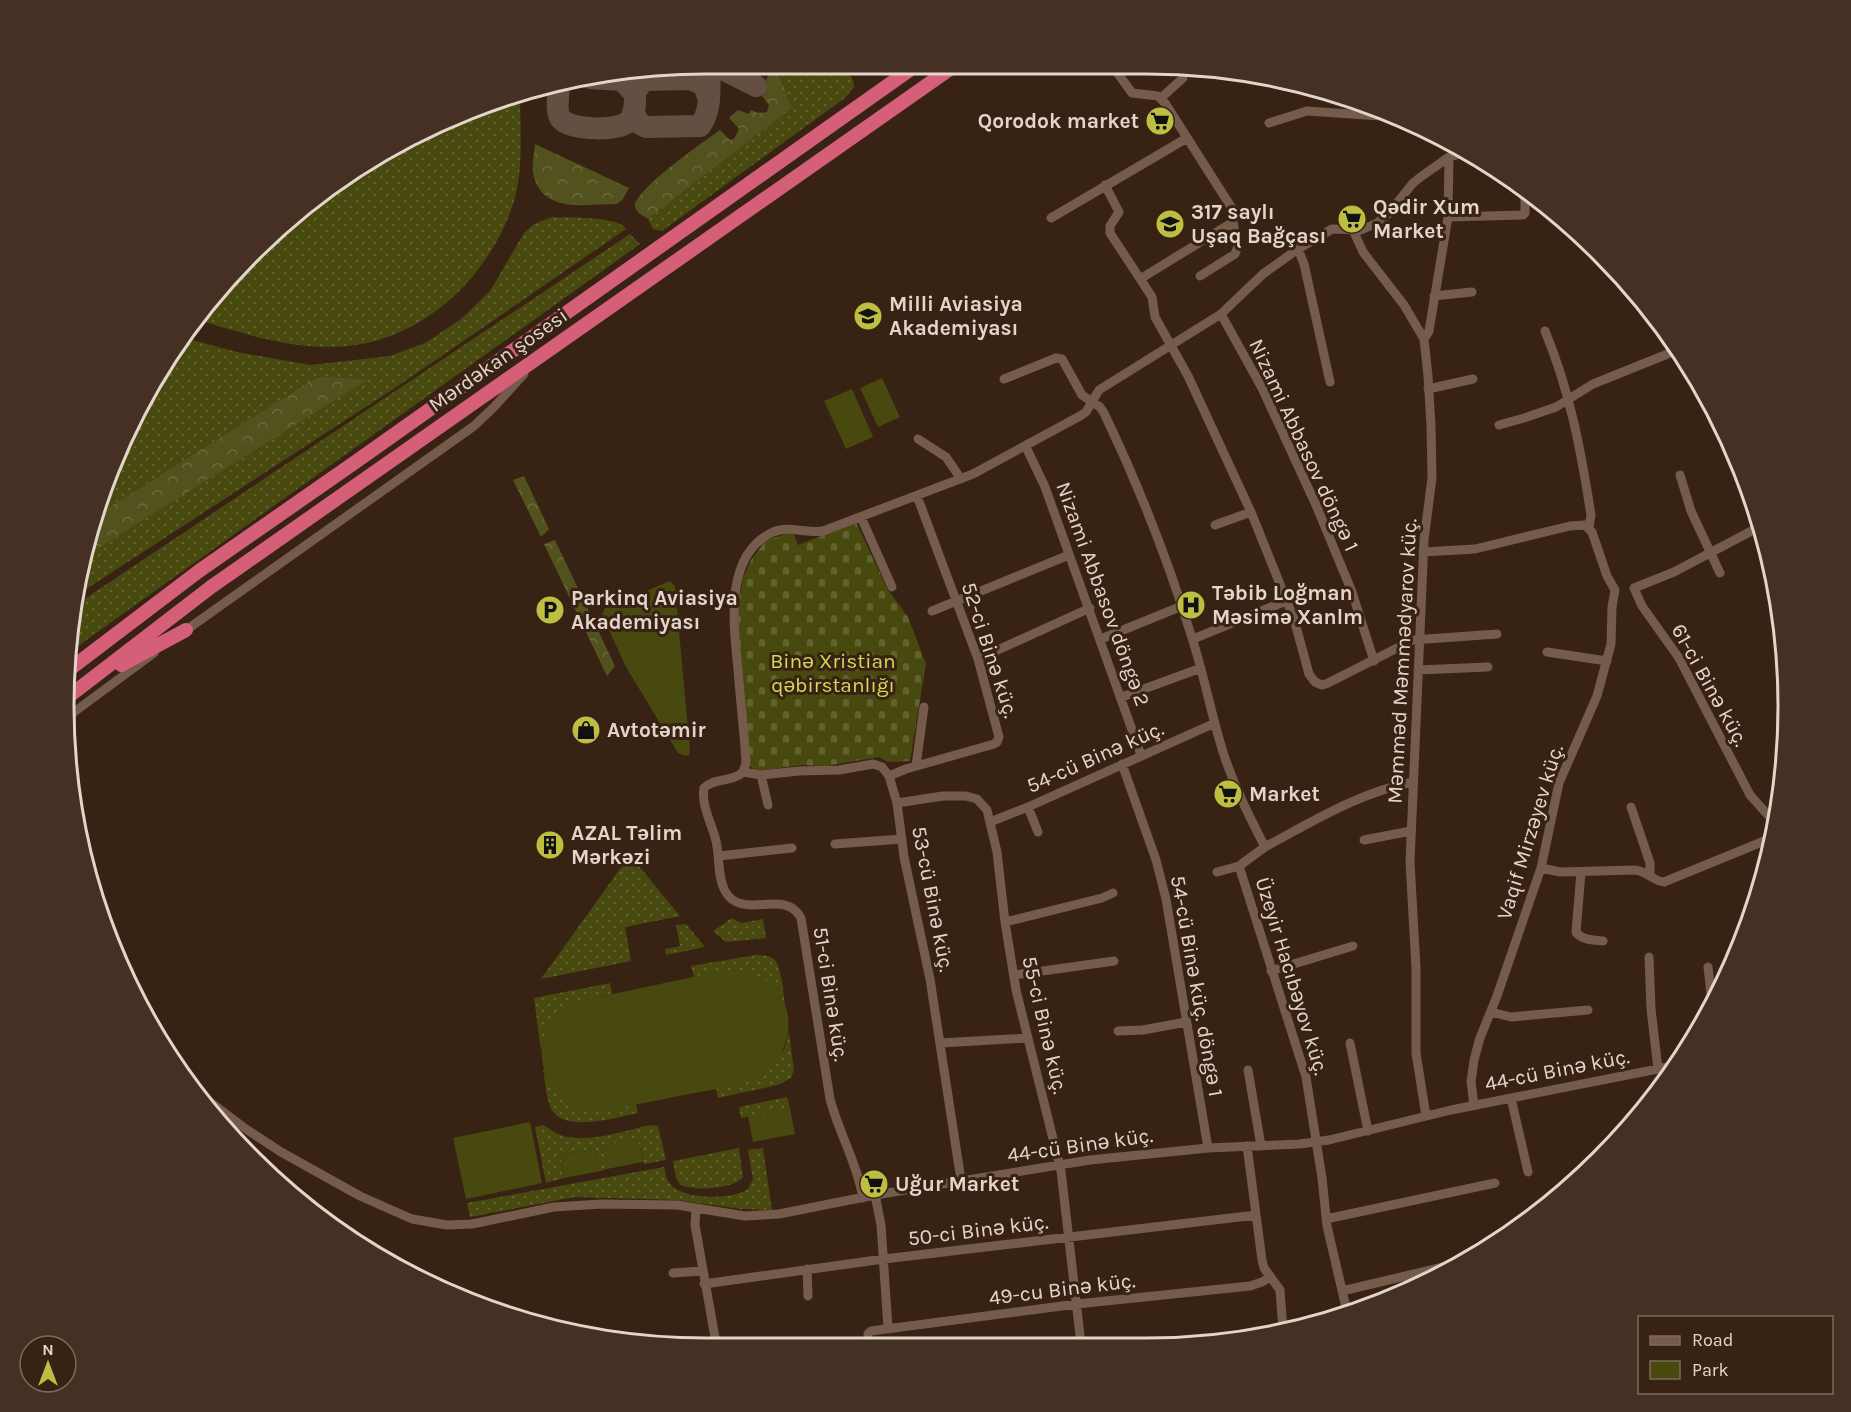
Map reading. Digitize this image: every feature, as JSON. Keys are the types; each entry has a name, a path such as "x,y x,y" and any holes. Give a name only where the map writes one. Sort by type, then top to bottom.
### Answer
{"highway":[{"name":"Mərdəkan şosesi","path":"75,665 199,571 904,74"},
{"name":"Mərdəkan şosesi","path":"74,692 212,586 940,75"},
{"path":"74,696 85,684 186,630"}],"street":[{"path":"1118,74 1132,93 1153,94 1161,98 1233,210 1238,246 1235,254 1200,276"},
{"path":"1161,98 1183,78"},
{"path":"1269,123 1307,111 1366,114"},
{"path":"1051,218 1186,138"},
{"path":"889,776 882,767 873,764 839,770 761,775 743,772 746,763 733,606 737,582 752,550 764,537 778,530 818,532 961,479 1026,447 1086,412 1100,390 1221,314 1263,274 1326,231 1332,229 1361,230 1377,223 1389,213 1413,183 1449,157 1456,155"},
{"path":"1424,339 1429,331 1448,217 1449,157"},
{"path":"1105,185 1119,212 1110,226 1110,233 1152,297 1155,317 1192,384 1251,512 1294,619 1309,674 1315,682 1322,685 1328,683 1405,643 1497,634"},
{"path":"1448,217 1523,216 1525,200"},
{"path":"1140,279 1233,222"},
{"name":"Məmməd Məmmədyarov küç.","path":"1353,230 1356,241 1363,252 1404,305 1424,339 1432,436 1432,478 1424,552 1419,640 1410,862 1416,968 1416,1045 1426,1116"},
{"path":"1298,249 1304,264 1330,382"},
{"path":"1434,296 1472,292"},
{"name":"Nizami Abbasov döngə 1","path":"1221,314 1262,388 1317,505 1352,592 1374,660"},
{"path":"1424,552 1475,549 1570,526 1589,527 1591,515 1582,456 1560,367 1545,331"},
{"path":"74,712 474,426 523,374 570,335"},
{"path":"1499,425 1542,412 1568,400 1593,384 1670,354"},
{"name":"Üzeyir Hacıbəyov küç.","path":"1004,379 1056,358 1062,359 1082,395 1104,413 1135,479 1182,606 1215,723 1242,804 1265,848 1239,866 1306,1077 1317,1142 1326,1219 1346,1306"},
{"path":"1428,389 1473,379"},
{"path":"918,439 946,457 961,479"},
{"name":"Nizami Abbasov döngə 2","path":"1026,447 1046,487 1141,755"},
{"path":"1680,475 1691,511 1720,573"},
{"name":"52-ci Binə küç.","path":"889,776 994,744 999,740 978,659 917,496"},
{"path":"1215,525 1251,512"},
{"path":"861,517 892,586"},
{"name":"Vaqif Mirzəyev küç.","path":"1474,1105 1471,1082 1480,1038 1541,868 1559,783 1586,723 1611,644 1615,590 1607,576 1589,527"},
{"path":"1615,590 1634,588 1674,572 1752,530"},
{"path":"932,611 1069,555"},
{"name":"61-ci Binə küç.","path":"1634,588 1642,606 1679,658 1750,795 1768,815"},
{"path":"1193,639 1286,601"},
{"path":"1101,639 1182,606"},
{"path":"978,659 1090,608"},
{"path":"1546,652 1607,661"},
{"path":"1418,670 1488,667"},
{"path":"1122,697 1201,668"},
{"path":"916,766 924,707"},
{"name":"54-cü Binə küç.","path":"990,822 1215,723"},
{"name":"54-cü Binə küç. döngə 1","path":"1122,764 1156,860 1166,899 1208,1148"},
{"name":"51-ci Binə küç.","path":"743,772 733,778 711,782 704,788 704,802 719,856 722,883 735,902 749,906 787,905 797,910 801,918 830,1100 837,1125 855,1163 863,1198"},
{"path":"761,775 768,805"},
{"name":"53-cü Binə küç.","path":"889,776 897,803 941,1043 949,1113 961,1180"},
{"path":"1265,848 1360,798 1413,782"},
{"name":"55-ci Binə küç.","path":"897,803 944,796 966,796 982,802 987,810 997,852 1014,975 1059,1164 1070,1238 1080,1338"},
{"path":"1028,807 1038,832"},
{"path":"1631,807 1650,862 1650,874"},
{"path":"1364,840 1411,831"},
{"path":"835,844 902,839"},
{"path":"1541,868 1560,872 1635,870 1650,874 1660,882 1762,842"},
{"path":"719,856 792,848"},
{"path":"1218,872 1239,866"},
{"path":"1581,872 1576,932 1583,938 1603,941"},
{"path":"1005,922 1102,898 1113,893"},
{"path":"1271,971 1353,946"},
{"path":"1649,957 1651,1009 1658,1069"},
{"path":"1014,975 1114,961"},
{"path":"1708,967 1710,989"},
{"path":"1491,1012 1511,1017 1588,1010"},
{"path":"1118,1031 1143,1030 1186,1022"},
{"path":"941,1043 1028,1038"},
{"path":"1350,1043 1368,1131"},
{"name":"44-cü Binə küç.","path":"219,1110 281,1152 360,1196 412,1219 447,1225 472,1224 554,1207 584,1204 649,1204 696,1208 730,1215 769,1215 1059,1164 1208,1148 1317,1142 1474,1105 1663,1068"},
{"path":"1248,1070 1261,1146"},
{"path":"1511,1098 1528,1172"},
{"path":"1247,1146 1262,1260 1264,1268 1280,1290 1282,1323"},
{"path":"1326,1219 1495,1183"},
{"path":"875,1195 884,1259 888,1328"},
{"path":"696,1208 695,1225 715,1338"},
{"name":"50-ci Binə küç.","path":"704,1284 884,1259 1256,1215"},
{"path":"807,1269 808,1296"},
{"path":"1342,1291 1431,1270"},
{"path":"673,1273 702,1271"},
{"name":"49-cu Binə küç.","path":"868,1338 868,1332 888,1328 1077,1304 1250,1286 1270,1277"}],"green space":[{"path":"779,74 849,74 853,79 854,87 845,98 662,231 653,229 648,219 792,108"},
{"path":"779,74 792,108 648,219 638,212 635,207 637,200 645,190 686,155 720,130 730,140 734,139 739,129 729,118 738,110 749,114 751,110 758,113 767,112 769,105 762,96 768,76"},
{"path":"520,102 519,177 508,219 486,259 450,300 405,330 380,340 353,345 309,346 243,333 204,321 230,289 289,230 321,204 390,158 464,122"},
{"path":"535,144 629,188 617,204 581,205 557,202 547,197 539,189 534,177"},
{"path":"552,217 581,218 614,222 626,229 401,384 85,590 93,552 366,380 323,376 312,380 105,510 139,426 158,390 191,340 237,352 310,365 390,356 427,342 461,319 490,291 524,233 534,224"},
{"path":"630,234 640,244 77,647 83,600"},
{"path":"323,376 367,380 93,552 105,510 312,380"},
{"path":"882,378 900,417 878,427 860,388"},
{"path":"852,389 873,437 846,449 824,401"},
{"path":"524,476 549,529 541,537 513,480"},
{"name":"Binə Xristian qəbirstanlığı","path":"856,522 888,590 908,617 926,664 910,761 888,762 879,757 825,766 802,765 756,771 749,765 738,620 743,578 751,560 766,540 793,532 798,545"},
{"path":"555,540 615,666 607,676 544,544"},
{"path":"670,581 675,586 690,751 689,755 685,756 678,753 626,667 602,615 605,608"},
{"path":"630,855 680,916 625,927 631,961 541,979"},
{"path":"732,918 741,923 763,919 766,938 726,942 713,931"},
{"path":"686,924 705,947 666,955 665,949 680,946 676,925"},
{"path":"756,955 770,957 777,963 786,1011 777,994 750,974 742,971 724,971 694,977 691,966"},
{"path":"726,970 742,971 764,980 776,990 786,1007 788,1028 783,1050 777,1060 762,1075 732,1086 601,1112 583,1110 569,1104 549,1083 544,1070 543,1041 548,1027 561,1011 580,1001"},
{"path":"610,983 612,994 574,1004 557,1016 545,1036 541,1051 534,998"},
{"path":"789,1032 794,1070 791,1078 778,1085 718,1098 716,1089 739,1084 784,1050"},
{"path":"543,1069 551,1086 601,1112 636,1104 638,1113 590,1122 565,1120 556,1115 550,1106"},
{"path":"787,1097 790,1108 741,1118 739,1107"},
{"path":"790,1108 795,1134 753,1142 748,1116"},
{"path":"530,1122 542,1183 466,1199 453,1138"},
{"path":"543,1125 560,1135 582,1138 605,1136 650,1125 658,1126 666,1160 644,1164 638,1139 603,1146 607,1169 600,1171 595,1148 560,1155 564,1178 546,1183 535,1127"},
{"path":"638,1139 643,1162 607,1169 603,1146"},
{"path":"595,1148 600,1171 564,1178 560,1155"},
{"path":"739,1148 743,1177 738,1181 713,1188 693,1188 678,1182 673,1161"},
{"path":"763,1148 772,1210 741,1209 677,1200 575,1197 470,1217 467,1203 664,1167 671,1185 687,1194 709,1197 731,1195 748,1189 753,1179 748,1150"}],"taxiway":[{"path":"633,113 640,124 646,127 700,126 709,104 709,74"},
{"path":"732,74 756,86"},
{"path":"559,91 558,107 561,119 585,128 608,128 626,123 631,119 635,103 634,78"},
{"path":"619,80 622,80 634,93 644,80 690,79 704,85 709,100"}],"place":[{"name":"Qorodok market","path":"1160,121"},
{"name":"Qədir Xum Market","path":"1352,219"},
{"name":"317 saylı Uşaq Bağçası","path":"1170,224"},
{"name":"Milli Aviasiya Akademiyası","path":"868,316"},
{"name":"Təbib Loğman Məsimə Xanlm","path":"1191,605"},
{"name":"Parkinq Aviasiya Akademiyası","path":"550,610"},
{"name":"Avtotəmir","path":"586,730"},
{"name":"Market","path":"1228,794"},
{"name":"AZAL Təlim Mərkəzi","path":"550,845"},
{"name":"Uğur Market","path":"874,1184"}]}
